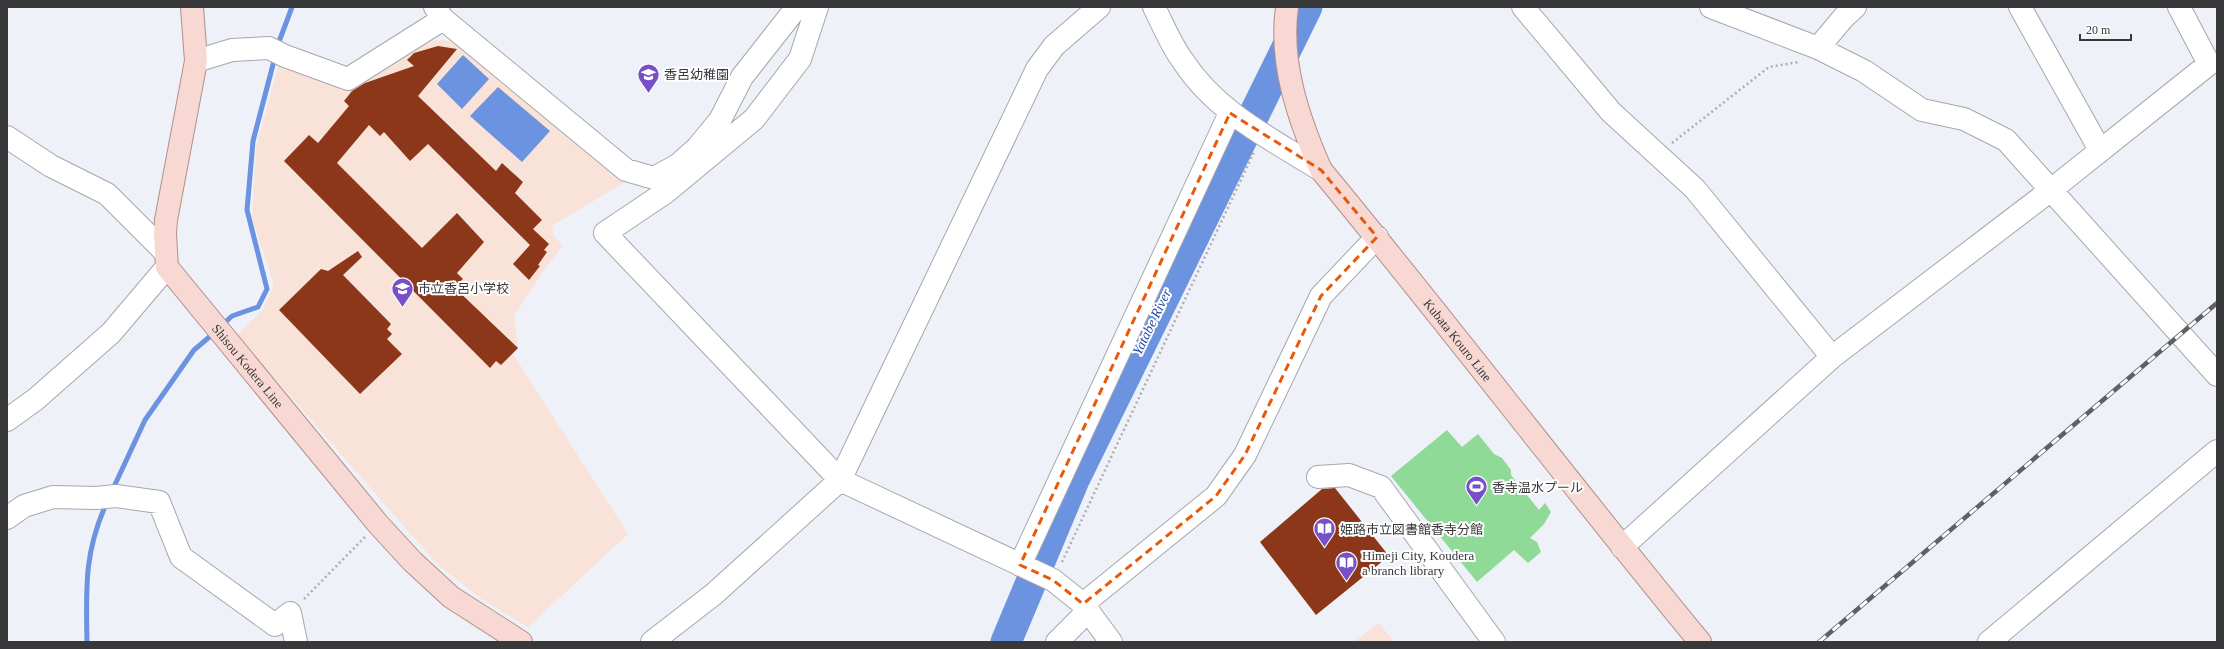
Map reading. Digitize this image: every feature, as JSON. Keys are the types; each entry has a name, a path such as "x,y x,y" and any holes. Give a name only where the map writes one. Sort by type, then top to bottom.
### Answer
{"main road":[{"path":"166,259 166,220 196,62 192,7"},
{"name":"Kubata Kouro Line","path":"1287,9 1288,60 1294,98 1305,134 1321,170 1377,237 1622,547 1700,642"},
{"name":"Shisou Kodera Line","path":"166,259 217,328 378,524 412,561 451,597 521,642"}],"street":[{"path":"605,234 639,201 654,178 678,165 697,148 720,120 742,77 797,7"},
{"path":"605,234 666,192 754,119 800,58 817,7"},
{"path":"652,642 714,594 840,480 1037,69 1054,46 1099,7"},
{"path":"1154,7 1182,61 1204,89 1230,113 1321,170"},
{"path":"1711,7 1818,48 1864,71 1922,110 1964,119 2006,140 2217,375"},
{"path":"1818,48 1844,17 1855,7"},
{"path":"2020,7 2100,150"},
{"path":"1622,547 1832,357 2051,190 2209,64 2179,7"},
{"path":"1532,10 1611,112 1695,189 1832,357"},
{"path":"196,62 232,50 277,52 348,79 439,13 626,170 654,178"},
{"path":"1020,565 1230,113"},
{"path":"7,136 51,166 107,194 166,259 111,333 36,399 7,420"},
{"path":"605,234 840,480 1053,580 1085,608 1111,642"},
{"path":"1058,642 1085,608 1216,496 1245,455 1321,296 1377,237"},
{"path":"1989,642 2217,451"},
{"path":"1318,477 1349,475 1381,487 1494,642"},
{"path":"7,518 24,506 53,497 106,497 160,502 181,557 275,625 290,613 296,642"}],"path":[{"path":"1658,155 1769,67 1804,61 1818,48"},
{"path":"1053,580 1263,134"},
{"path":"290,613 378,524"}],"highlighted area":[{"path":"1230,113 1321,170 1377,237 1321,296 1245,455 1216,496 1083,604 1053,580 1020,565"}],"shaded area":[{"path":"436,40 455,41 625,182 552,226 554,236 563,246 546,267 514,316 518,348 513,354 628,534 528,627 483,600 437,564 237,335 263,310 274,285 252,218 256,148 279,64 345,87 381,73 414,49"},
{"path":"1379,623 1394,642 1354,642"}],"green space":[{"name":"香寺温水プール","path":"1447,430 1462,447 1478,434 1494,454 1502,458 1511,470 1511,475 1539,510 1545,503 1551,512 1544,524 1530,538 1537,542 1541,552 1528,563 1514,550 1477,582 1391,476"}],"water":[{"path":"463,55 489,79 462,109 437,84"},
{"path":"498,87 550,131 522,162 470,116"}],"building":[{"path":"438,46 457,49 418,96 496,171 502,163 523,182 515,193 542,220 533,229 549,244 544,250 547,252 538,265 540,266 529,280 513,264 530,245 428,144 410,161 384,132 380,136 369,125 337,163 422,248 457,213 484,242 457,273 463,279 454,287 518,348 501,365 496,361 490,368 284,161 309,135 318,143 349,106 344,101 352,91 365,83 414,66 407,60 414,53"},
{"path":"358,251 362,257 343,275 391,324 387,329 392,334 387,339 402,354 360,394 279,310 321,269 328,271"},
{"name":"姫路市立図書館香寺分館","path":"1335,488 1389,556 1316,615 1260,542 1322,489"}],"waterway":[{"path":"277,47 292,7"},
{"name":"Yatabe River","path":"1006,642 1074,480 1307,7"},
{"path":"221,326 232,316 258,307 267,289 247,210 253,141 275,57"},
{"path":"112,491 145,420 194,350 214,333"},
{"path":"87,642 86,604 90,554 99,520 107,502"}],"railway":[{"path":"1819,642 2217,303"}],"place":[{"name":"香呂幼稚園","path":"649,94"},
{"name":"市立香呂小学校","path":"402,308"},
{"name":"香寺温水プール","path":"1476,506"},
{"name":"姫路市立図書館香寺分館","path":"1324,548"},
{"name":"Himeji City, Koudera a branch library","path":"1346,582"}]}
